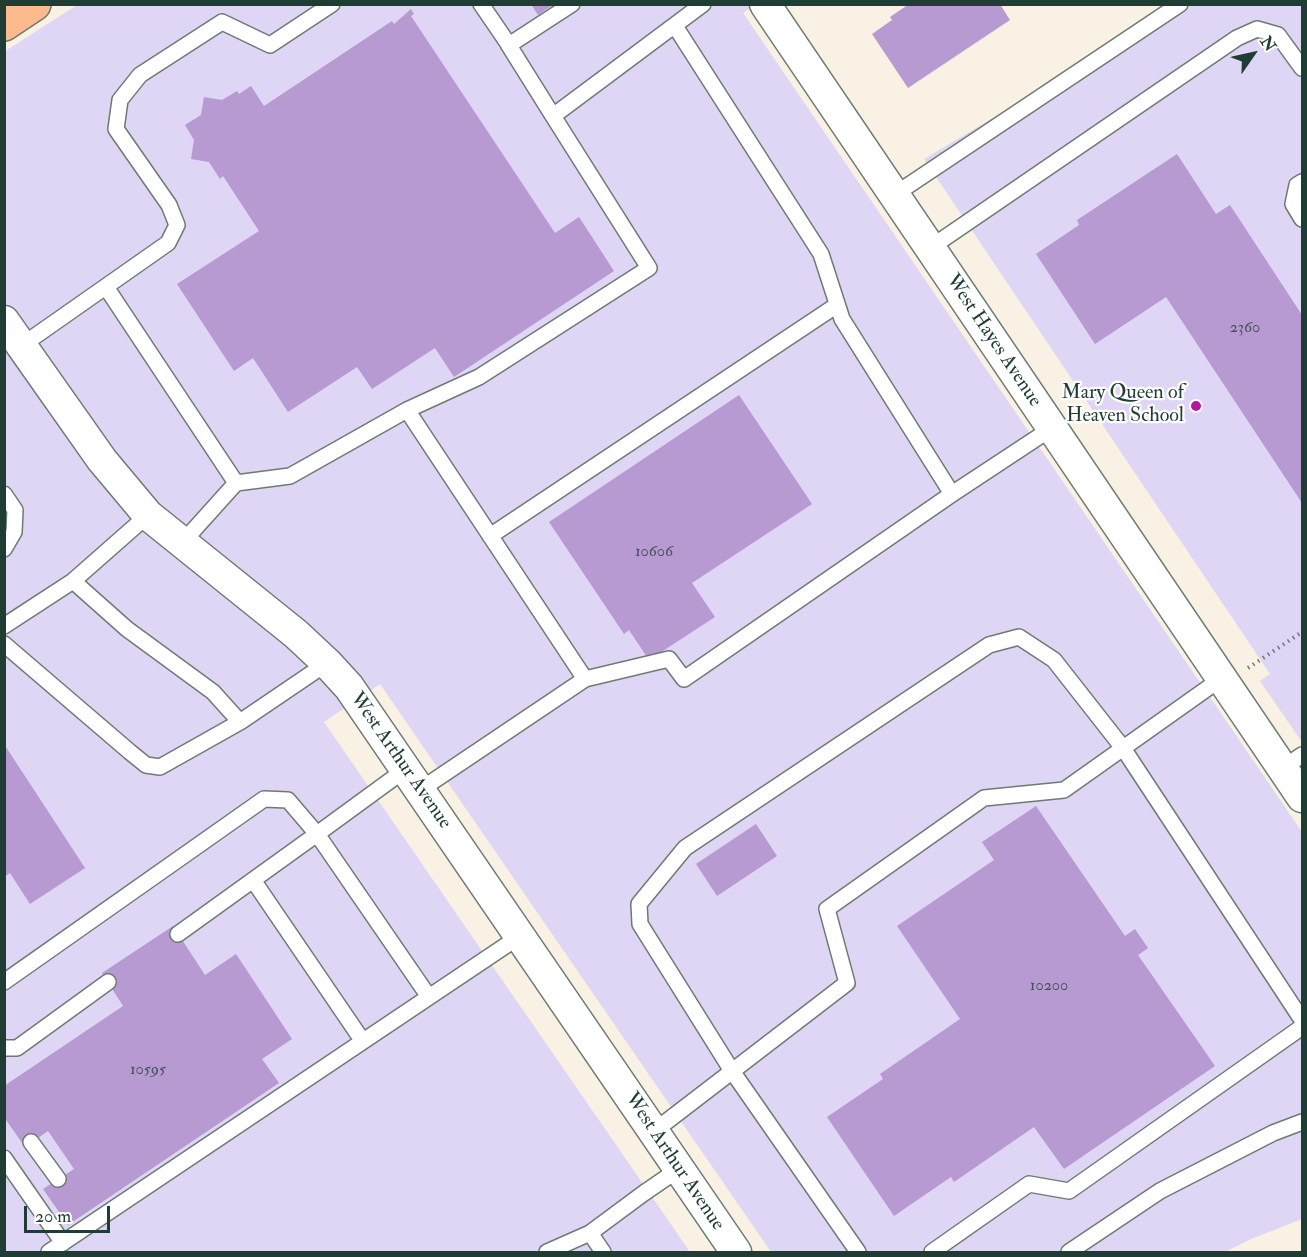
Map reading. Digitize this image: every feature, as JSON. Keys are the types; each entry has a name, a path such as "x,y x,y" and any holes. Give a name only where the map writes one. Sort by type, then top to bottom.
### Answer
{"main road":[{"path":"4,24 34,4"}],"street":[{"name":"West Hayes Avenue","path":"778,9 894,195 1222,678 1293,762 1302,797"},
{"name":"West Arthur Avenue","path":"4,321 102,460 148,515 296,634 349,687 736,1252"}],"lane":[{"path":"21,346 168,243 177,225 169,205 116,129 120,100 140,75 222,22 270,45 332,4"},
{"path":"182,543 236,483 290,476 407,410 479,377 649,268 481,4"},
{"path":"508,44 572,4"},
{"path":"553,116 703,4"},
{"path":"894,195 1180,4"},
{"path":"675,26 821,254 842,319 952,494"},
{"path":"930,248 1237,38 1257,29 1278,35 1302,68"},
{"path":"1302,182 1297,185 1293,204 1302,219"},
{"path":"106,287 236,483"},
{"path":"490,536 837,304"},
{"path":"407,410 585,679"},
{"path":"178,934 317,834 585,679 669,660 684,679 952,494 1052,428"},
{"path":"4,494 15,510 14,532 4,549"},
{"path":"4,626 73,581 148,515"},
{"path":"73,581 127,629 213,692 240,722"},
{"path":"858,1252 732,1071 640,924 639,904 685,848 989,645 1019,637 1054,660 1124,748 1302,1020"},
{"path":"4,644 146,765 160,767 240,722 327,663"},
{"path":"653,1132 846,983 827,909 984,798 1064,790 1222,678"},
{"path":"4,982 264,800 288,800 317,834 429,997"},
{"path":"254,880 362,1040"},
{"path":"48,1252 63,1243 86,1220 520,936"},
{"path":"4,1048 17,1048 108,982"},
{"path":"932,1252 1029,1184 1069,1191 1302,1027"},
{"path":"1069,1252 1160,1191 1273,1133 1302,1122"},
{"path":"31,1142 58,1179"},
{"path":"4,1158 63,1243"},
{"path":"547,1252 590,1233 679,1169"},
{"path":"590,1233 603,1252"}],"path":[{"path":"1258,661 1302,632"}],"shaded area":[{"path":"77,5 754,5 743,13 1302,832 1302,1219 1225,1252 771,1252 380,684 324,722 690,1252 5,1252 4,52"},
{"name":"Mary Queen of Heaven School","path":"1183,5 1302,5 1302,742 1260,681 1270,674 924,159"}],"building":[{"path":"531,4 554,4 538,15"},
{"path":"909,4 1000,4 1010,20 908,88 872,34 892,20 890,17"},
{"path":"411,9 414,14 411,16 555,233 579,217 614,271 454,377 435,348 372,389 357,367 288,412 253,358 234,371 177,284 259,231 223,176 220,179 209,162 191,159 194,140 185,125 201,115 204,97 222,100 237,91 239,94 251,86 264,106 392,21 394,24"},
{"path":"1177,154 1216,214 1230,205 1302,315 1302,503 1166,297 1095,344 1036,254 1079,225 1077,220"},
{"path":"739,395 812,504 692,583 715,617 649,660 629,630 624,634 549,522"},
{"path":"4,744 85,868 30,904 10,873 4,877"},
{"path":"1036,806 1125,936 1135,929 1148,948 1138,955 1215,1066 1064,1169 1034,1127 954,1182 951,1177 894,1216 827,1117 883,1079 880,1074 960,1019 897,926 994,860 982,842"},
{"path":"756,824 777,856 717,896 696,864"},
{"path":"173,926 205,975 236,954 292,1039 262,1059 279,1083 68,1225 43,1189 74,1169 48,1131 25,1147 4,1117 4,1086 123,1006 102,973"}],"place":[{"name":"Mary Queen of Heaven School","path":"1196,406"}]}
